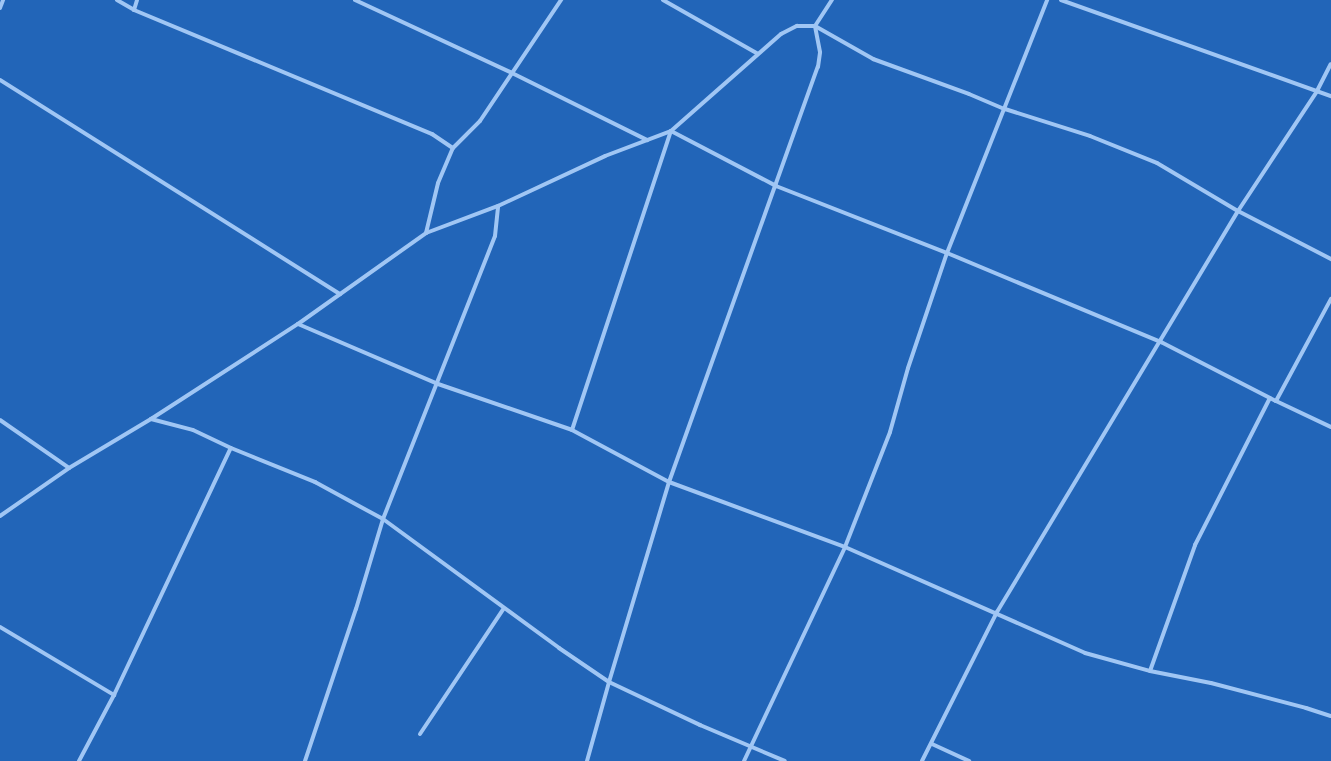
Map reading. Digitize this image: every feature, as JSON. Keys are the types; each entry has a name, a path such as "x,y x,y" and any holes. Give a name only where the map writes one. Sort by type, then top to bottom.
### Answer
{"street":[{"path":"0,8 3,0"},
{"path":"117,0 134,10 432,134 454,148"},
{"path":"134,10 137,0"},
{"path":"355,0 360,1 512,73 647,140"},
{"path":"426,233 438,183 454,148 480,121 561,0"},
{"path":"664,0 758,54"},
{"path":"587,761 669,482 818,66 820,52 815,26 832,0"},
{"path":"744,761 845,547 890,432 908,368 947,254 1047,0"},
{"path":"1061,0 1331,96"},
{"path":"0,516 69,468 152,419 298,324 426,233 498,206 605,156 671,131 758,54 786,31 797,26 815,26 873,59 970,94 1005,109 1090,136 1157,163 1238,211 1331,259"},
{"path":"922,761 932,744 997,612 1161,342 1238,211 1317,91 1331,64"},
{"path":"0,80 340,294"},
{"path":"671,131 776,186 1161,342 1270,398 1331,427"},
{"path":"572,430 671,131"},
{"path":"305,761 356,609 383,519 438,384 495,236 498,206"},
{"path":"1276,401 1331,299"},
{"path":"298,324 438,384 572,430 669,482 845,547 997,612 1085,653 1150,671 1218,685 1331,716"},
{"path":"1150,671 1195,545 1270,398"},
{"path":"152,419 193,430 230,448 315,482 383,519 504,608 609,682 785,761"},
{"path":"0,420 69,468"},
{"path":"79,761 114,695 230,448"},
{"path":"420,734 504,608"},
{"path":"0,626 114,695"},
{"path":"932,744 969,761"}],"shaded area":[{"path":"0,0 1331,0 1331,761 0,761"}]}
